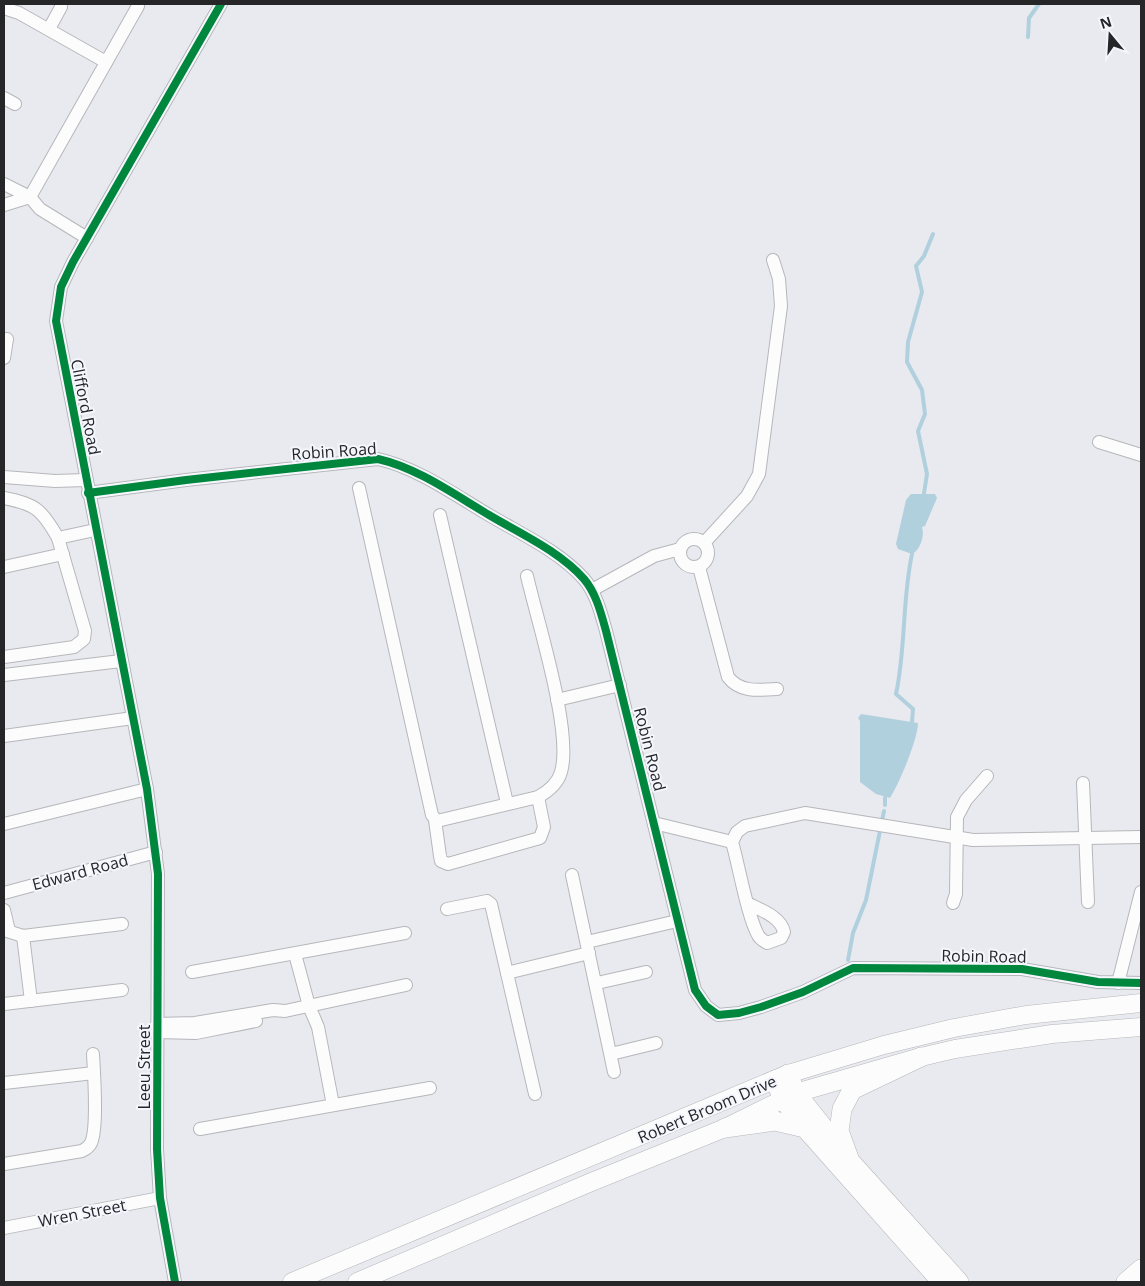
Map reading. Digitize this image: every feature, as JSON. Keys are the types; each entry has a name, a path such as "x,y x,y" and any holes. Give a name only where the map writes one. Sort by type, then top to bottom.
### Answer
{"main road":[{"path":"850,1161 839,1127 841,1114 849,1095 861,1085 921,1057"},
{"path":"781,1077 805,1128 942,1282"},
{"path":"790,1096 959,1282"},
{"path":"725,1128 775,1121 805,1128"},
{"path":"1126,1282 1141,1270"},
{"path":"1137,1282 1141,1279"}],"street":[{"name":"Clifford Road","path":"156,852 147,789 56,321 61,287 221,4"},
{"path":"4,205 30,197 138,6"},
{"path":"49,29 61,7"},
{"path":"4,8 19,13 106,62"},
{"path":"4,98 16,104"},
{"path":"4,184 30,197 40,209 87,238"},
{"path":"704,543 747,496 760,474 781,306 779,279 773,260"},
{"path":"4,358 7,339"},
{"path":"1099,442 1141,455"},
{"name":"Robin Road","path":"88,493 225,475 378,459 396,464 434,483 534,542 575,570 592,590 606,630 695,990 706,1006 722,1016 769,1004 803,992 853,968 1022,969 1098,982 1141,983"},
{"path":"4,478 55,481 86,480"},
{"path":"359,488 396,662 435,820 441,861 448,864 540,838 544,827 538,797"},
{"path":"4,498 38,508 58,538 85,631 83,641 74,647 4,657"},
{"path":"440,515 507,803"},
{"path":"58,538 96,530"},
{"path":"592,590 654,556 680,549 688,540 696,539 704,543 708,556 699,567 694,568 680,560 680,549"},
{"path":"4,566 63,554"},
{"path":"699,567 728,677 736,685 745,688 777,689"},
{"path":"435,820 447,819 538,797 550,788 561,772 563,736 527,576"},
{"path":"4,675 121,661"},
{"path":"556,700 620,685"},
{"path":"4,736 132,718"},
{"path":"953,903 956,894 956,817 966,800 987,776"},
{"path":"1082,783 1088,902"},
{"path":"4,824 147,789"},
{"path":"749,904 732,842 736,834 745,826 799,814 815,814 870,825 973,840 1141,837"},
{"path":"654,823 732,842"},
{"name":"Edward Road","path":"4,892 156,852"},
{"name":"Leeu Street","path":"156,852 158,874 157,1149 160,1198 175,1282"},
{"path":"572,876 597,984 614,1072"},
{"path":"1118,983 1141,892"},
{"path":"447,909 487,900 490,902 535,1094"},
{"path":"4,910 6,930 23,936 122,924"},
{"path":"507,973 678,921"},
{"path":"192,972 405,933"},
{"path":"23,936 31,1001"},
{"path":"296,954 309,1006 318,1027 333,1104"},
{"path":"597,984 646,972"},
{"path":"157,1028 196,1032 265,1019 285,1011 406,985"},
{"path":"4,1004 122,990"},
{"name":"Robert Broom Drive","path":"292,1282 781,1077 884,1045 954,1028 1026,1015 1141,1003"},
{"name":"Robert Broom Drive","path":"358,1282 589,1182 725,1128 790,1096 921,1057 999,1041 1052,1034 1141,1027"},
{"path":"610,1054 656,1043"},
{"path":"4,1164 86,1148 92,1138 93,1054"},
{"path":"4,1083 94,1073"},
{"path":"200,1129 430,1088"},
{"name":"Wren Street","path":"4,1228 160,1198"}],"water":[{"path":"911,494 935,494 937,498 925,526 922,527 921,542 912,554 898,549 896,544 906,500"},
{"path":"861,714 918,723 915,740 890,798 876,794 860,782 860,721 858,718"}],"waterway":[{"path":"1028,37 1029,18 1039,4"},
{"path":"924,493 927,474 918,431 925,414 922,390 907,362 908,342 922,292 916,266 924,256 933,234"},
{"path":"912,554 896,694 913,709 912,722"},
{"path":"885,798 885,805"},
{"path":"848,960 853,933 866,900 884,811"}],"cycle path":[{"path":"175,1282 160,1198 157,1149 158,874 147,789 56,321 61,287 73,262 221,4"},
{"path":"88,493 186,480 378,459 422,475 551,551 574,569 588,585 600,610 695,990 706,1006 718,1015 739,1013 761,1007 803,992 853,968 1022,969 1098,982 1141,983"}]}
